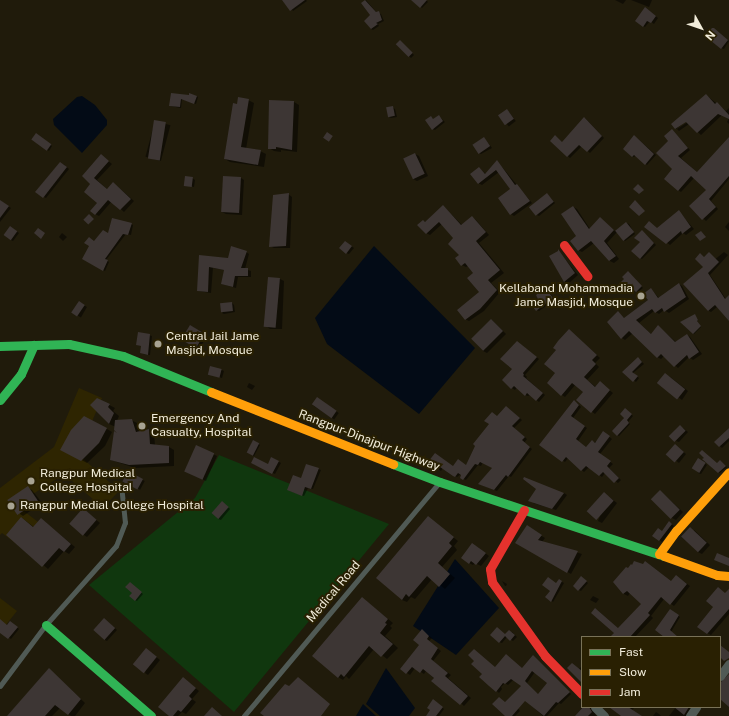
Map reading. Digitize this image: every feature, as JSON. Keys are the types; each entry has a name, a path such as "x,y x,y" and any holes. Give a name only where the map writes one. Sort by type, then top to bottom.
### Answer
{"main road":[{"path":"564,245 587,276"},
{"name":"Rangpur-Dinajpur Highway","path":"0,346 70,344 123,356 272,417 440,482 659,554 717,575 729,576"},
{"path":"0,400 21,374 34,345"},
{"path":"659,554 676,531 729,472"},
{"path":"524,510 490,569 492,582 545,656 581,693"},
{"path":"46,625 151,716"}],"street":[{"path":"721,675 729,664"},
{"path":"596,708 604,716"}],"lane":[{"name":"Medical Road","path":"244,716 440,482"},
{"path":"0,686 46,625 116,546 125,523 122,494"}],"shaded area":[{"path":"82,96 95,105 107,120 107,125 82,153 54,125 53,119 77,97"},
{"path":"374,246 475,348 419,414 327,344 315,318"},
{"name":"Rangpur Medical College Hospital","path":"79,388 102,398 78,454 119,491 103,508 64,474 16,505 59,538 41,562 2,533 0,535 0,488 54,447"},
{"path":"455,559 499,608 456,655 413,626"},
{"path":"0,598 17,611 5,626 0,623"},
{"path":"386,668 415,708 409,716 380,716 366,704"},
{"path":"363,704 376,716 356,716"}],"green space":[{"path":"219,455 389,524 234,712 89,585 195,498"}],"building":[{"path":"282,0 305,0 290,11"},
{"path":"365,0 376,12 379,11 382,20 376,23 378,24 371,29 364,21 370,15 361,3"},
{"path":"411,0 427,0 420,8"},
{"path":"645,7 656,16 651,23 647,21 643,27 635,21"},
{"path":"712,28 728,40 721,49 705,36"},
{"path":"400,40 413,53 408,57 396,44"},
{"path":"171,93 189,95 189,93 197,96 194,104 181,99 180,107 169,106"},
{"path":"706,94 715,104 717,102 729,115 729,119 718,114 697,133 686,122 675,129 671,124"},
{"path":"238,97 249,99 241,147 261,150 258,165 224,159 233,103 237,104"},
{"path":"269,100 294,101 292,150 276,147 276,149 268,149"},
{"path":"393,106 395,116 388,117 386,107"},
{"path":"507,109 514,119 505,125 498,115"},
{"path":"439,115 443,121 432,130 425,120 431,116 433,119"},
{"path":"584,117 602,136 587,152 579,145 567,157 550,141 555,135 562,142"},
{"path":"154,120 166,122 160,160 148,159"},
{"path":"672,129 688,148 678,156 697,172 729,137 729,176 709,199 716,207 702,220 689,206 706,190 691,176 678,191 664,179 672,169 656,153 668,141 664,136"},
{"path":"327,132 333,136 329,142 323,138"},
{"path":"36,133 51,144 47,151 31,139"},
{"path":"634,135 654,154 645,165 634,155 632,157 623,149"},
{"path":"484,137 490,146 479,154 472,145"},
{"path":"415,153 425,174 413,179 403,158"},
{"path":"101,154 109,161 94,178 107,189 113,182 131,199 120,210 108,200 95,215 90,211 97,203 84,192 90,184 82,176"},
{"path":"497,160 515,185 517,184 530,201 510,215 498,198 510,189 496,170 478,184 470,174 479,167 485,174"},
{"path":"60,162 67,167 43,198 35,192"},
{"path":"185,176 193,177 192,187 184,186"},
{"path":"223,176 241,177 239,213 221,212"},
{"path":"638,184 644,190 639,194 633,189"},
{"path":"289,193 286,246 269,247 273,195"},
{"path":"547,193 554,202 536,216 529,207"},
{"path":"0,200 9,206 0,218"},
{"path":"635,200 645,211 639,216 629,207"},
{"path":"443,205 461,225 472,216 486,232 476,241 500,270 488,280 497,290 480,309 465,320 457,310 479,292 467,278 473,273 465,263 461,266 455,258 459,255 448,244 453,238 439,222 426,234 417,225 423,220 425,222"},
{"path":"573,206 589,229 600,217 614,230 604,241 616,256 609,261 591,241 578,251 570,241 576,236 561,214"},
{"path":"679,210 691,227 682,234 681,231 666,244 644,227 649,221 657,228"},
{"path":"89,214 94,219 88,225 83,220"},
{"path":"112,218 132,223 128,235 123,234 105,259 108,260 103,271 82,259 89,246 84,243 89,237 94,241 103,230 108,233"},
{"path":"626,222 634,232 623,241 615,231"},
{"path":"10,226 17,231 11,240 4,235"},
{"path":"38,228 45,233 41,239 34,233"},
{"path":"642,230 654,243 640,259 631,251 640,242 634,238"},
{"path":"701,231 706,237 700,241 695,235"},
{"path":"345,241 352,246 346,254 339,248"},
{"path":"231,246 247,251 241,268 248,268 248,276 235,276 233,287 221,284 224,270 209,267 208,292 197,291 199,255 228,258"},
{"path":"558,249 575,273 564,282 549,256 558,251"},
{"path":"709,252 719,262 708,273 725,299 729,295 729,321 715,305 708,311 683,284 703,267 695,259 700,253 704,257"},
{"path":"628,271 642,286 636,292 629,285 621,292 616,287 624,279 622,277"},
{"path":"268,277 280,278 276,328 264,327"},
{"path":"679,283 686,297 664,312 662,308 655,313 652,309 636,320 651,334 658,325 675,342 687,334 699,352 689,359 687,355 674,367 661,354 657,358 629,331 621,339 607,322 618,311 624,318 648,300 643,294 651,288 658,298"},
{"path":"545,288 553,298 536,311 531,304 538,299 536,295"},
{"path":"79,301 85,305 77,317 71,313"},
{"path":"232,302 233,311 221,312 220,303"},
{"path":"695,314 698,320 697,321 701,326 693,334 680,322"},
{"path":"491,319 503,331 483,351 471,339"},
{"path":"190,325 205,334 196,348 181,340"},
{"path":"569,329 597,355 592,360 596,364 584,377 595,387 600,381 610,390 591,413 576,400 583,392 572,383 561,396 547,383 555,373 544,364 556,350 553,348 558,341"},
{"path":"138,332 150,334 148,355 140,353 141,346 136,345"},
{"path":"517,341 537,357 523,373 523,376 543,393 536,401 527,393 525,396 514,386 511,389 502,380 512,369 500,359"},
{"path":"638,357 642,362 632,372 638,376 633,382 622,372"},
{"path":"210,366 222,369 219,378 208,375"},
{"path":"665,373 685,389 677,399 657,383"},
{"path":"317,397 337,411 331,418 312,404"},
{"path":"97,398 110,404 108,407 114,413 109,424 90,405"},
{"path":"574,400 579,405 571,416 585,426 576,439 586,447 592,440 595,443 603,431 610,436 598,452 611,461 607,466 619,478 614,483 603,472 599,476 586,466 581,471 566,457 562,462 539,445"},
{"path":"506,406 520,418 512,426 525,437 522,440 530,447 508,477 506,475 494,490 478,484 492,468 480,462 478,465 475,464 463,480 460,478 461,475 458,473 455,477 440,467 438,470 428,462 435,453 453,466 458,459 466,465 475,446 473,444 489,424 484,421 492,412 497,416"},
{"path":"625,408 632,414 627,420 629,423 617,436 612,431 624,418 620,414"},
{"path":"84,416 107,428 99,443 81,461 60,450 71,430"},
{"path":"132,419 136,432 149,429 150,444 169,446 169,463 129,465 110,460 114,431 117,433 114,430 115,420"},
{"path":"680,425 686,431 674,442 669,436"},
{"path":"729,428 729,438 719,447 714,442"},
{"path":"253,440 259,443 253,456 247,452"},
{"path":"675,444 684,452 675,462 666,454"},
{"path":"196,445 214,453 202,480 184,471"},
{"path":"702,450 717,463 720,460 726,466 718,473 702,459 704,458 699,453"},
{"path":"254,457 268,464 271,457 279,461 272,474 251,463"},
{"path":"698,458 706,463 699,473 692,468"},
{"path":"306,464 319,468 311,489 305,487 302,496 287,490 293,475 301,478"},
{"path":"128,471 143,479 137,490 122,482"},
{"path":"524,477 564,493 552,509 528,501 536,489 523,479"},
{"path":"28,486 38,501 17,515 7,500"},
{"path":"660,490 680,510 671,519 651,499"},
{"path":"604,492 614,501 596,520 587,511"},
{"path":"222,501 229,507 218,519 212,513"},
{"path":"83,508 97,520 83,536 69,524"},
{"path":"428,516 454,537 449,543 452,546 438,563 450,574 439,587 427,576 409,597 406,594 402,600 376,578"},
{"path":"21,517 33,527 41,518 71,544 64,552 59,548 42,567 6,535"},
{"path":"669,521 672,524 659,541 652,536 658,528 662,531"},
{"path":"527,525 542,535 538,540 578,551 567,573 515,543"},
{"path":"690,527 707,543 698,552 681,537"},
{"path":"472,543 486,553 476,565 471,561 469,564 461,558"},
{"path":"717,553 729,558 729,566 714,560"},
{"path":"634,561 643,564 645,561 671,581 676,575 687,584 670,605 661,597 648,613 650,615 631,636 611,636 614,633 591,613 595,608 618,628 641,604 627,591 623,594 613,582 626,567 628,568 631,564 632,565"},
{"path":"581,576 587,581 578,591 573,586"},
{"path":"548,577 556,583 559,579 562,581 551,602 545,597 550,591 542,585"},
{"path":"130,582 142,592 135,601 129,596 132,593 125,587"},
{"path":"718,587 725,593 729,589 729,609 707,634 697,627 713,607 706,601"},
{"path":"362,597 388,619 385,623 387,624 380,633 393,644 381,657 369,646 344,677 341,674 338,678 312,656"},
{"path":"670,609 679,615 670,630 677,636 663,636 655,630"},
{"path":"104,618 115,628 104,640 93,630"},
{"path":"0,619 7,625 10,621 18,627 8,639 0,633"},
{"path":"497,627 505,634 509,630 515,635 510,641 505,636 499,643 490,635"},
{"path":"422,629 429,636 427,639 438,648 431,659 448,673 445,676 468,696 460,705 431,681 434,678 423,669 420,673 412,667 406,674 400,669 419,645 413,640"},
{"path":"721,646 729,652 729,658 724,661 721,658"},
{"path":"146,648 157,657 144,673 133,664"},
{"path":"474,649 495,667 506,654 522,668 533,655 570,692 558,703 556,702 544,716 525,701 512,716 505,716 492,704 499,697 505,702 521,686 511,679 505,684 503,683 496,692 479,677 482,674 471,664 474,661 468,655","holes":["532,671 547,683 538,694 525,681"]},
{"path":"572,663 581,670 581,682 567,668"},
{"path":"49,668 81,699 68,715 55,705 45,716 7,716"},
{"path":"729,674 729,707 721,700 721,682"},
{"path":"183,677 196,688 189,696 192,699 181,712 178,710 173,716 169,716 158,707"},
{"path":"298,677 330,704 321,716 264,716 260,713 285,684 289,686"},
{"path":"433,699 443,707 436,716 426,716 430,710 427,708"},
{"path":"212,707 222,716 204,716"},
{"path":"582,708 590,708 592,712 588,716 575,716"},
{"path":"610,708 630,708 642,716 621,716"},
{"path":"675,708 688,708 684,715"}],"traffic: fast":[{"path":"0,346 69,344 123,356 211,392"},
{"path":"0,400 21,374 34,345"},
{"path":"393,464 440,482 664,556"},
{"path":"46,625 151,716"}],"traffic: slow":[{"path":"211,392 393,464"},
{"path":"659,554 676,531 729,472"},
{"path":"664,556 717,575 729,576"}],"traffic: jam":[{"path":"564,245 587,276"},
{"path":"524,510 490,569 492,582 545,656 581,693"}],"place":[{"name":"Kellaband Mohammadia Jame Masjid, Mosque","path":"641,296"},
{"name":"Central Jail Jame Masjid, Mosque","path":"158,344"},
{"name":"Emergency And Casualty, Hospital","path":"142,426"},
{"name":"Rangpur Medical College Hospital","path":"31,481"},
{"name":"Rangpur Medial College Hospital","path":"11,506"}]}
